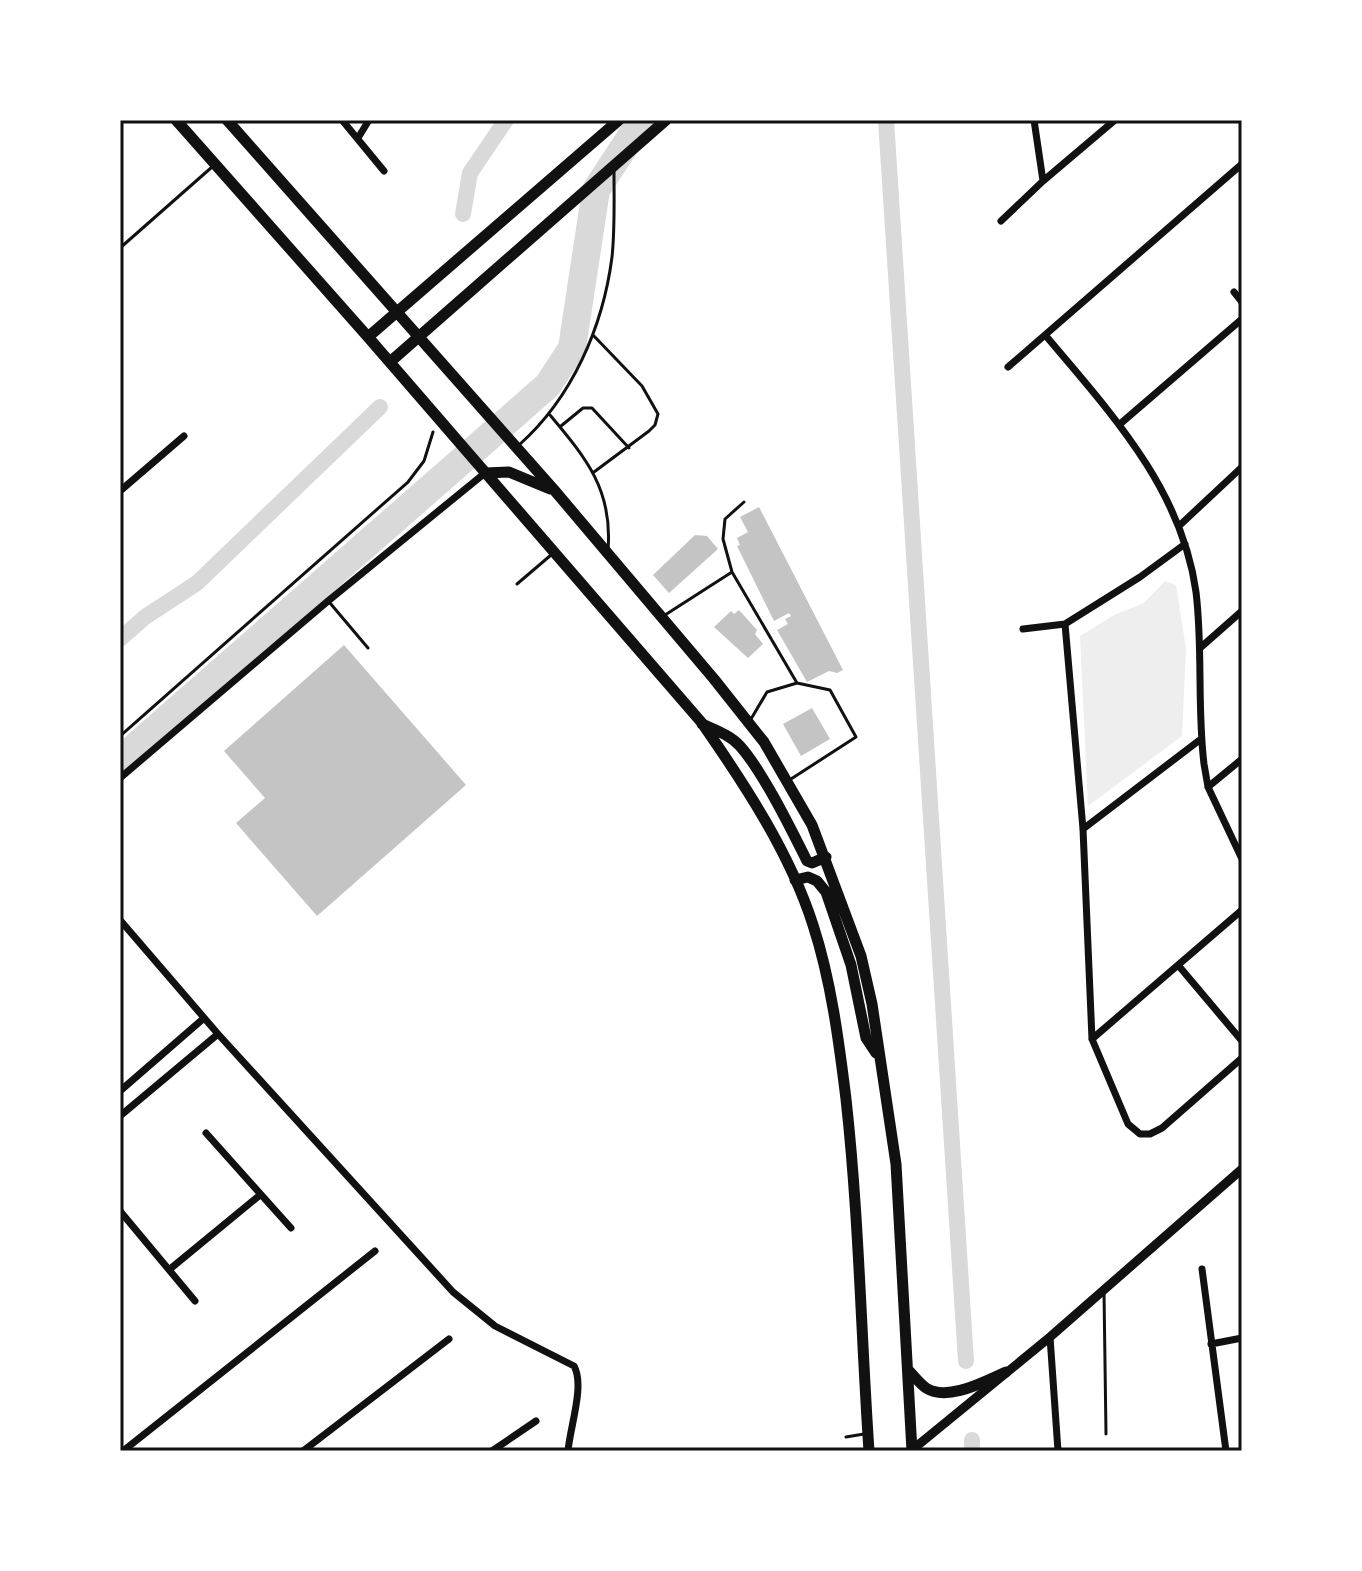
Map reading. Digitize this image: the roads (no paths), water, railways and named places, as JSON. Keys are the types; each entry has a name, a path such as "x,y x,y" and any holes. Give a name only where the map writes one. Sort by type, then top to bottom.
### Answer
{"main road":[{"path":"176,120 702,723 741,780 795,880 814,926 839,1035 852,1155 869,1451"},
{"path":"227,120 608,553 749,723 788,781 826,857 861,956 872,1004 896,1164 912,1450"},
{"path":"368,337 619,120"},
{"path":"390,362 666,120"},
{"path":"483,470 509,472 555,491"},
{"path":"702,723 739,745 755,767 807,861 812,863 826,857"},
{"path":"795,880 808,877 817,881 826,892 851,965 866,1038 878,1057"},
{"path":"908,1370 924,1387 947,1393 1006,1372"}],"street":[{"path":"342,120 384,171"},
{"path":"358,138 369,120"},
{"path":"1034,120 1043,181"},
{"path":"1001,221 1115,120"},
{"path":"1008,367 1242,164"},
{"path":"1234,292 1242,302"},
{"path":"1120,424 1242,319"},
{"path":"1046,336 1120,424 1153,473 1179,526 1196,593 1201,739 1208,787 1242,859"},
{"path":"120,491 184,436"},
{"path":"1179,526 1242,467"},
{"path":"120,778 483,470"},
{"path":"1023,629 1065,624 1110,598 1185,544"},
{"path":"1200,648 1242,611"},
{"path":"1065,624 1083,829 1092,1039 1128,1124 1140,1134 1150,1134 1162,1128 1242,1058"},
{"path":"1083,829 1201,739"},
{"path":"1208,787 1242,759"},
{"path":"1092,1039 1242,910"},
{"path":"120,920 218,1034 453,1292 495,1326 574,1366 580,1384 570,1426 568,1451"},
{"path":"1178,965 1242,1041"},
{"path":"120,1091 204,1018"},
{"path":"120,1116 218,1034"},
{"path":"206,1133 291,1228"},
{"path":"912,1450 1050,1337 1242,1169"},
{"path":"170,1269 260,1195"},
{"path":"120,1211 195,1301"},
{"path":"123,1451 375,1251"},
{"path":"1202,1269 1226,1451"},
{"path":"1050,1337 1058,1451"},
{"path":"1211,1344 1242,1338"},
{"path":"303,1451 449,1339"},
{"path":"492,1451 536,1421"},
{"path":"132,1443 138,1451"}],"lane":[{"path":"120,248 215,164"},
{"path":"513,444 549,415 593,334 612,256 614,167"},
{"path":"593,334 642,386 658,414 655,425 594,472"},
{"path":"560,427 588,407 597,411 629,448"},
{"path":"549,415 594,472 606,505 610,529 608,553"},
{"path":"744,502 725,519 723,539 732,572 797,683"},
{"path":"517,584 554,553"},
{"path":"662,617 732,572"},
{"path":"328,601 368,648"},
{"path":"749,723 767,692 797,683 830,690 856,737 788,781"},
{"path":"1104,1288 1106,1434"},
{"path":"846,1437 868,1434"}],"waterway":[{"path":"463,214 470,173 506,120"},
{"path":"120,760 548,385 572,348 596,190 632,135 648,120"},
{"path":"886,120 966,1361"},
{"path":"120,639 145,617 197,583 380,407"},
{"path":"972,1440 972,1451"}]}
